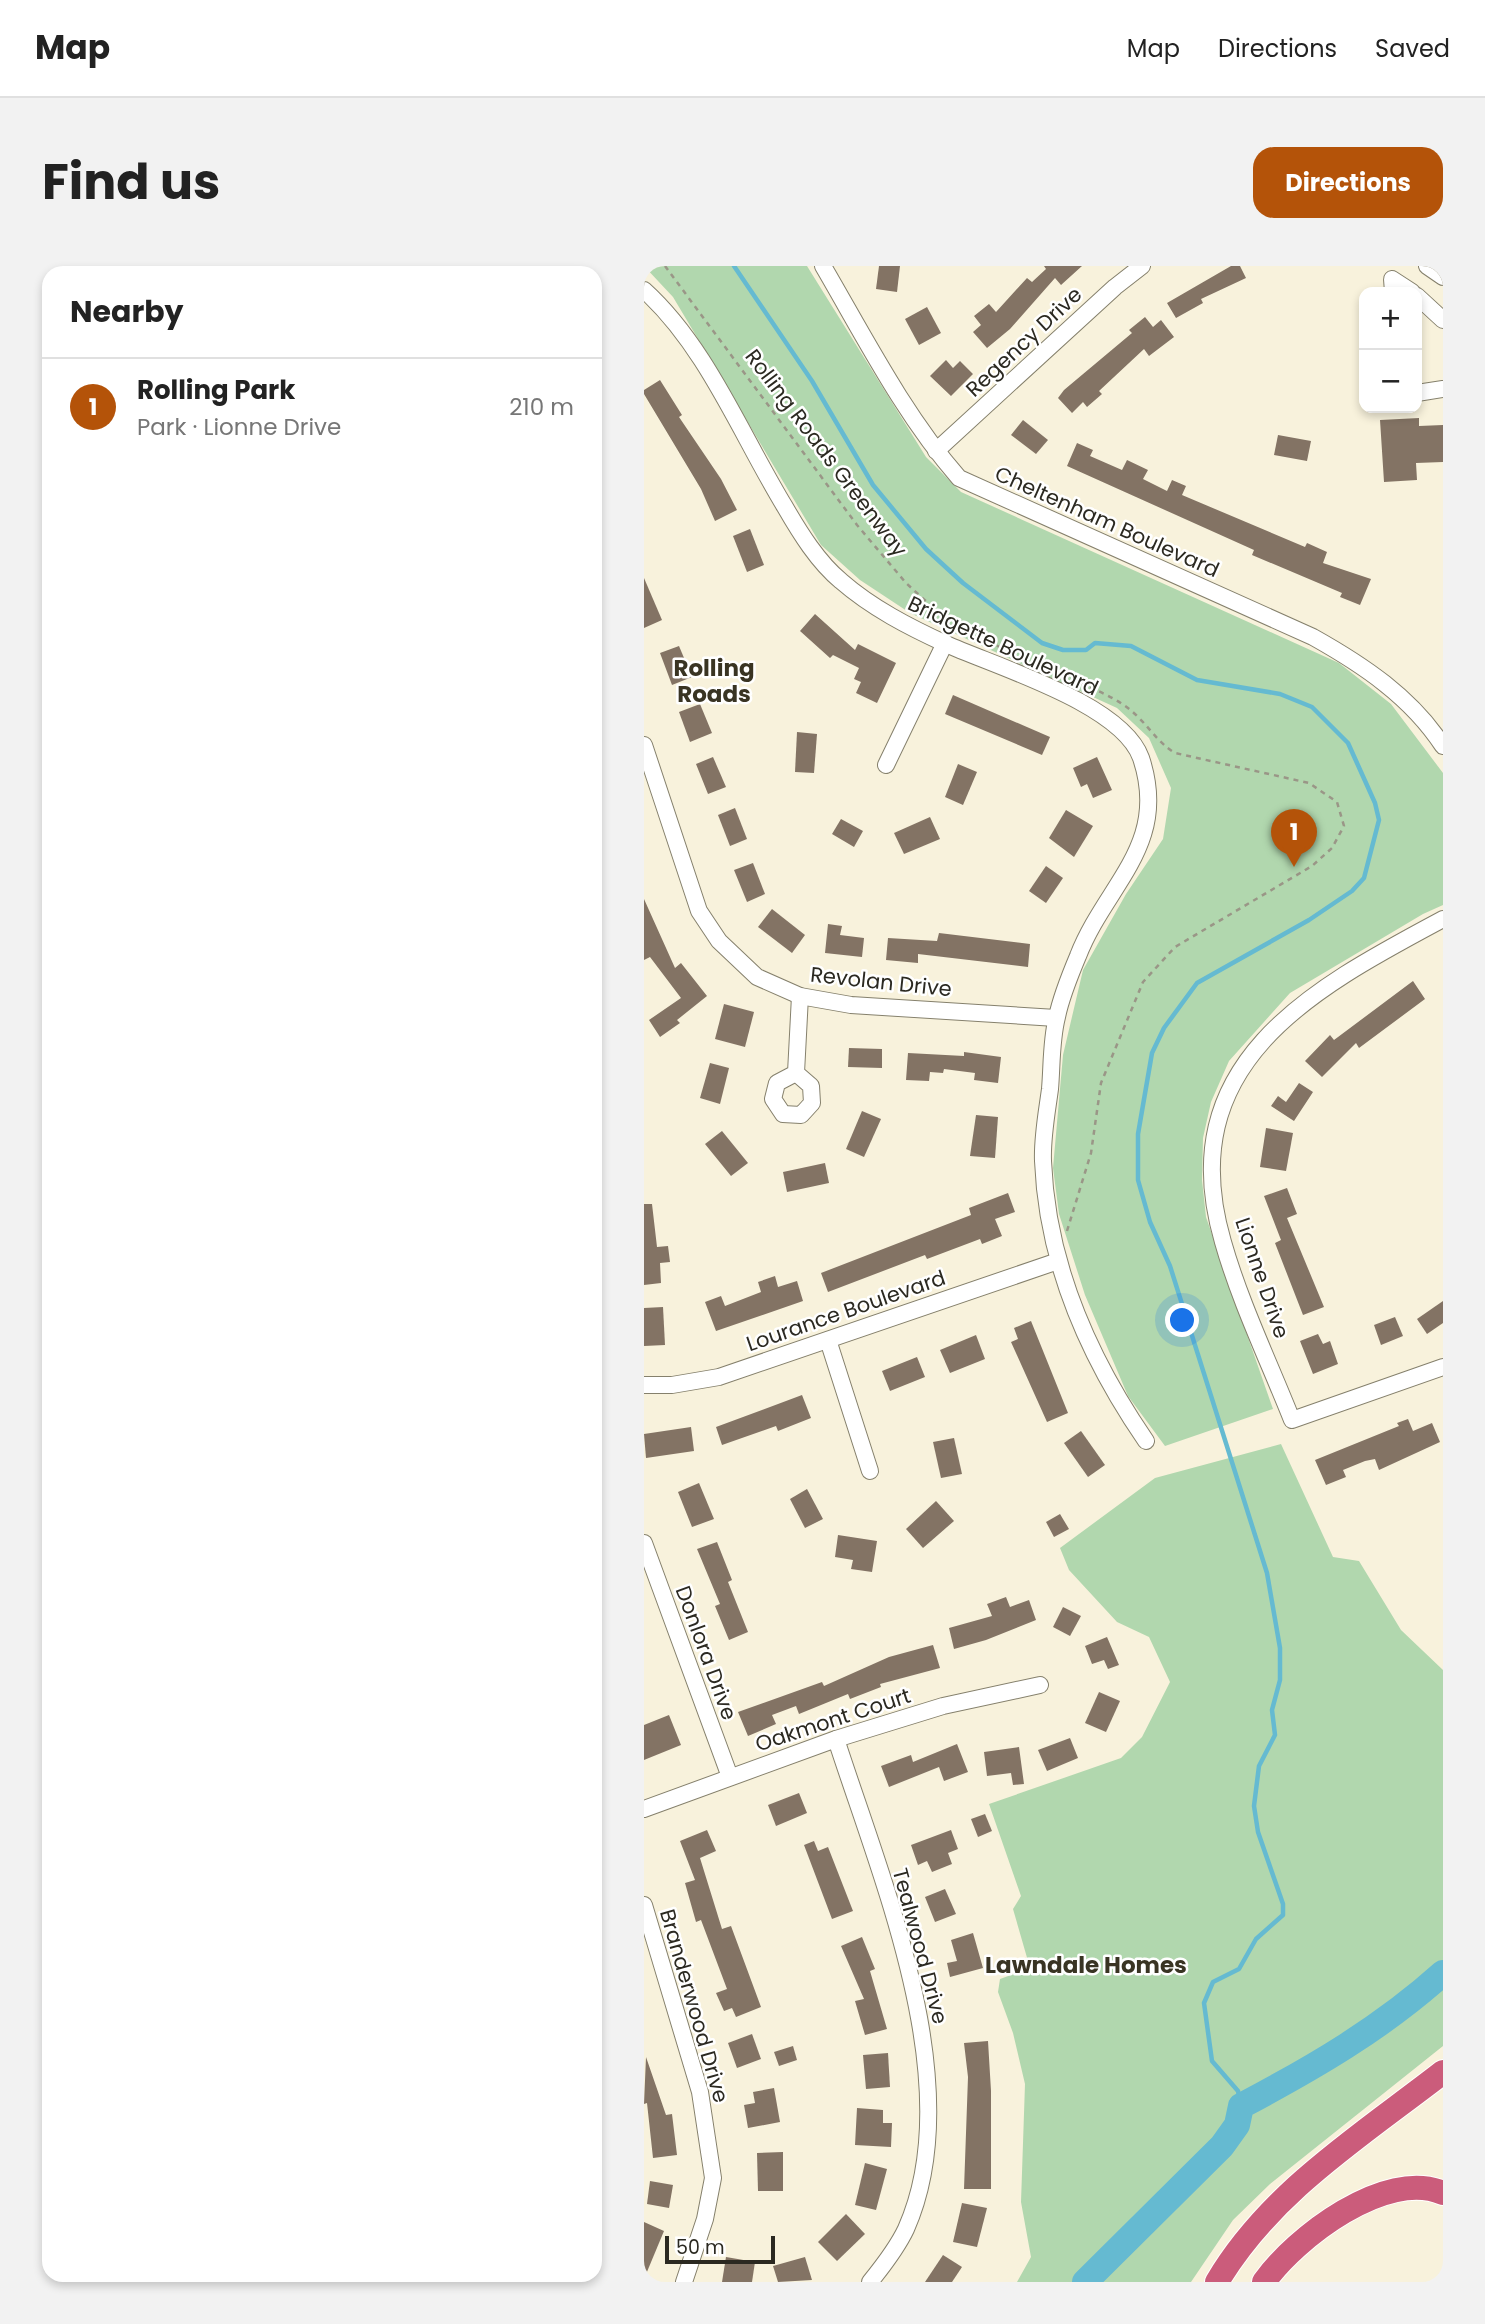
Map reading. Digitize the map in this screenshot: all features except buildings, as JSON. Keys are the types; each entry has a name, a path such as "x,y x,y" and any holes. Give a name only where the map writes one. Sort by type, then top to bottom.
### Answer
{"highway":[{"path":"1217,2282 1247,2236 1275,2207 1333,2156 1443,2072"},
{"path":"1264,2282 1278,2264 1314,2229 1361,2203 1384,2193 1407,2190 1434,2189 1443,2193"}],"street":[{"name":"Cheltenham Boulevard","path":"823,266 888,379 936,451 959,478 983,491 1226,597 1350,657 1398,694 1442,741"},
{"name":"Regency Drive","path":"936,451 1115,287 1142,266"},
{"path":"1427,266 1443,277"},
{"name":"Bridgette Boulevard","path":"644,290 658,302 698,355 801,534 838,579 877,608 945,643 1073,699 1120,727 1139,754 1149,791 1145,835 1079,952 1056,1018 1043,1159 1056,1253 1084,1333 1111,1390 1146,1441"},
{"path":"1422,301 1443,320"},
{"path":"1422,392 1443,389"},
{"path":"886,765 945,643"},
{"name":"Revolan Drive","path":"644,745 699,911 719,941 757,977 800,996 851,1005 1056,1018"},
{"name":"Lionne Drive","path":"1443,919 1388,948 1290,1011 1259,1042 1231,1085 1214,1137 1212,1184 1223,1242 1292,1420 1443,1367"},
{"path":"796,1073 800,996"},
{"name":"Lourance Boulevard","path":"644,1385 672,1385 719,1377 828,1340 1056,1253"},
{"path":"828,1340 870,1471"},
{"name":"Donlora Drive","path":"644,1543 648,1570 730,1777"},
{"name":"Oakmont Court","path":"644,1809 836,1739 943,1706 1040,1685"},
{"name":"Tealwood Drive","path":"836,1739 903,1948 925,2048 926,2142 920,2188 906,2230 870,2282"},
{"name":"Branderwood Drive","path":"644,1905 700,2092 713,2178 705,2219 684,2282"}],"path":[{"name":"Rolling Roads Greenway","path":"665,266 857,525 906,583 951,624 1006,650"},
{"path":"1056,1253 1066,1236 1091,1153 1101,1083 1143,982 1175,947 1312,866 1332,848 1344,825 1337,802 1309,783 1175,753 1158,742 1138,716 1113,698 1077,682"}],"green space":[{"path":"644,266 807,266 926,457 961,492 1339,663 1391,704 1443,773 1443,905 1423,914 1290,993 1229,1061 1211,1102 1203,1138 1202,1180 1206,1217 1273,1409 1165,1446 1128,1396 1085,1295 1059,1214 1053,1168 1063,1055 1083,970 1126,894 1163,839 1171,788 1149,738 1117,708 910,613 860,580 821,545 673,297"},
{"path":"1281,1444 1333,1557 1359,1561 1401,1630 1443,1670 1443,2046 1270,2184 1233,2220 1191,2282 1017,2282 1031,2257 1021,2202 1025,2084 1013,2033 998,1992 1000,1979 1030,1968 1013,1909 1021,1896 989,1804 1121,1758 1142,1737 1170,1682 1149,1637 1117,1622 1069,1570 1060,1548 1155,1478"}],"waterway":[{"path":"734,266 812,381 873,485 926,549 963,583 1042,643 1063,650 1086,650 1095,643 1131,646 1197,680 1280,694 1312,707 1348,743 1375,803 1379,820 1364,878 1352,891 1309,920 1197,983 1164,1028 1152,1053 1138,1134 1138,1180 1150,1222 1170,1266 1267,1573 1280,1648 1280,1680 1272,1710 1275,1735 1259,1766 1254,1806 1258,1832 1283,1904 1283,1915 1256,1939 1239,1969 1213,1982 1204,2003 1212,2061 1238,2091 1241,2106"},
{"path":"1085,2282 1222,2146 1237,2125 1241,2106 1346,2046 1396,2012 1443,1973"}],"place":[{"name":"Rolling Park","path":"1294,867"}],"district":[{"name":"Rolling Roads","path":"714,681"},
{"name":"Lawndale Homes","path":"1086,1965"}]}
